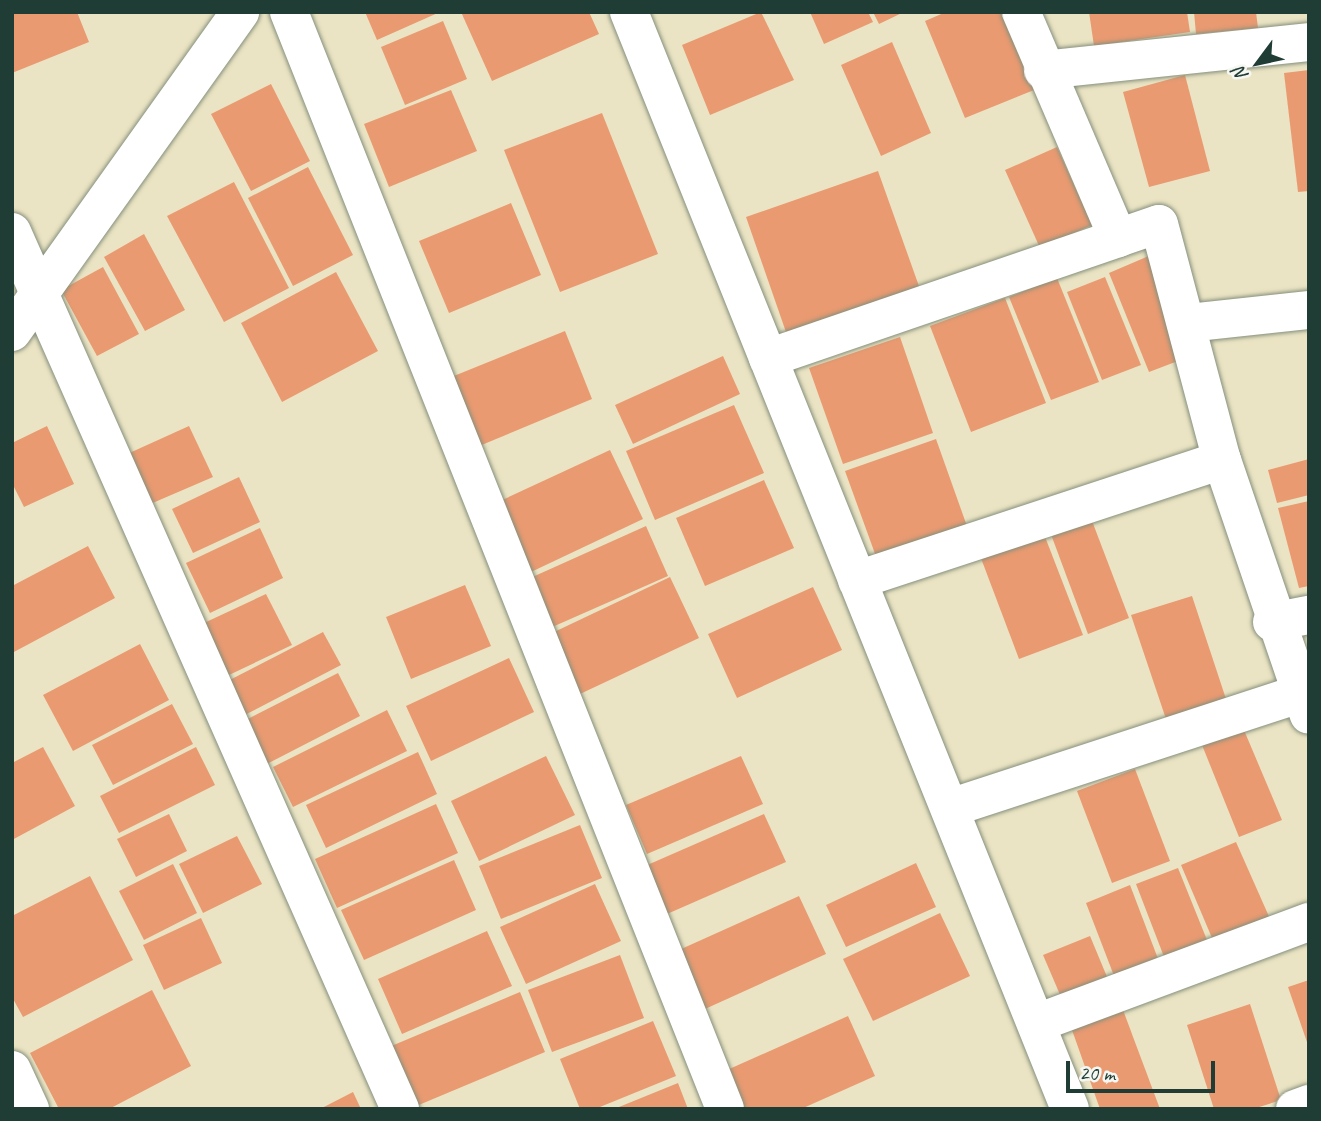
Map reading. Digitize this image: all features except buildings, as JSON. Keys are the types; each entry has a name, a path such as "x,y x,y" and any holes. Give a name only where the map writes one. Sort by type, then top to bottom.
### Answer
{"street":[{"path":"12,332 240,12"},
{"path":"289,12 725,1109"},
{"path":"629,12 1070,1109"},
{"path":"1021,12 1043,70 1118,238"},
{"path":"1043,70 1309,42"},
{"path":"768,358 1159,224 1222,460 1291,619 1304,704 950,808"},
{"path":"12,232 41,292 400,1109"},
{"path":"1187,323 1309,310"},
{"path":"857,580 1222,460"},
{"path":"1037,1023 1309,922"},
{"path":"12,1070 30,1109"},
{"path":"1295,1109 1309,1104"}]}
